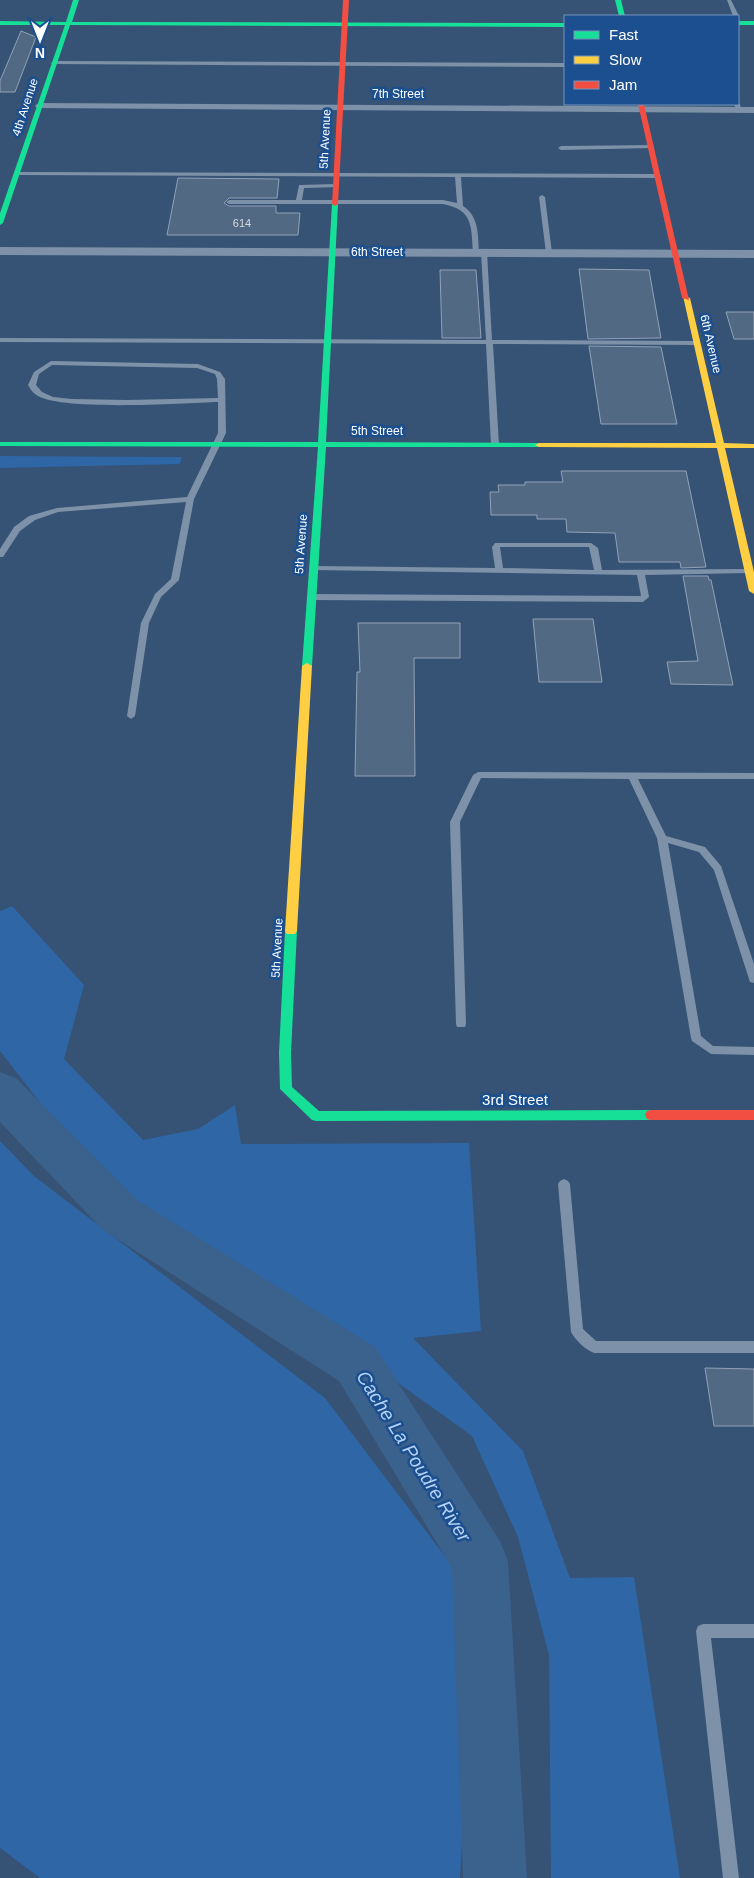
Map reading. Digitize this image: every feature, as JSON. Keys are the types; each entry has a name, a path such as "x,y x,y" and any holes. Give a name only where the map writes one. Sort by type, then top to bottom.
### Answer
{"street":[{"name":"4th Avenue","path":"0,223 76,0"},
{"name":"5th Avenue","path":"286,1089 286,1024 311,597 322,445 326,342 346,0"},
{"path":"618,0 622,15"},
{"path":"739,22 754,23"},
{"path":"739,22 754,29"},
{"path":"0,23 564,25"},
{"name":"7th Street","path":"41,106 738,106 754,110"},
{"name":"6th Avenue","path":"642,106 754,591"},
{"name":"6th Street","path":"0,250 754,254"},
{"name":"5th Street","path":"0,444 754,446"},
{"name":"3rd Street","path":"286,1089 316,1116 754,1115"}],"lane":[{"path":"729,0 735,15"},
{"path":"54,63 564,65"},
{"path":"562,148 651,146"},
{"path":"17,174 336,180 458,175 658,176"},
{"path":"458,175 460,206"},
{"path":"300,202 301,186 336,180"},
{"path":"542,197 549,253"},
{"path":"229,202 443,202 460,206 470,213 480,252 489,342 495,445"},
{"path":"0,340 696,343"},
{"path":"132,716 145,623 158,596 175,580 190,499 222,433 222,400 221,379 218,373 198,366 51,363 36,373 32,385 39,394 53,398 85,402 222,400"},
{"path":"0,555 17,529 32,518 57,510 190,499"},
{"path":"499,570 496,547 498,545 591,545 594,548 598,572"},
{"path":"314,568 641,573 749,571"},
{"path":"311,597 643,599 645,597 641,573"},
{"path":"461,1024 455,822 478,775 754,776"},
{"path":"632,776 662,838 696,1038 711,1050 754,1050"},
{"path":"662,838 702,849 718,869 754,979"},
{"path":"564,1184 577,1332 594,1346 754,1347"},
{"path":"731,1878 703,1631 754,1631"}],"shaded area":[{"path":"0,456 182,457 180,464 0,468"},
{"path":"12,906 84,985 64,1059 143,1140 198,1129 235,1105 241,1144 469,1143 481,1331 413,1338 523,1451 570,1578 634,1577 680,1878 551,1878 549,1655 518,1537 472,1436 263,1286 130,1197 62,1131 0,1051 0,911"},
{"path":"0,1141 34,1176 325,1398 457,1572 464,1805 460,1878 40,1878 0,1848"}],"building":[{"path":"21,31 36,37 15,92 0,92 0,81"},
{"path":"178,178 279,179 277,198 229,198 224,203 229,206 276,206 276,213 300,213 298,235 167,235"},
{"path":"579,269 649,270 661,338 588,339"},
{"path":"440,270 476,270 481,338 442,338"},
{"path":"726,312 754,312 754,339 734,339"},
{"path":"589,346 661,347 677,424 601,424"},
{"path":"561,471 686,471 706,567 681,568 680,562 619,562 615,533 567,532 566,519 537,519 537,515 491,515 490,492 499,492 498,485 525,485 525,482 563,482"},
{"path":"683,576 708,576 709,580 711,580 733,685 671,684 667,662 698,661"},
{"path":"533,619 593,619 602,682 539,682"},
{"path":"358,623 460,623 460,658 414,658 415,776 355,776 357,672 360,672"},
{"path":"705,1368 754,1369 754,1426 714,1426"}],"waterway":[{"name":"Cache La Poudre River","path":"0,1091 120,1215 357,1364 480,1561 495,1878"}],"traffic: fast":[{"path":"0,223 76,0"},
{"path":"618,0 622,15"},
{"path":"0,23 564,25"},
{"path":"739,23 754,23"},
{"path":"307,666 322,445 335,204"},
{"path":"0,444 539,445"},
{"path":"291,931 285,1053 286,1089 316,1116 651,1115"}],"traffic: slow":[{"path":"686,298 754,591"},
{"path":"539,445 754,446"},
{"path":"291,931 307,666"}],"traffic: jam":[{"path":"335,204 346,0"},
{"path":"641,105 686,298"},
{"path":"651,1115 754,1115"}]}
